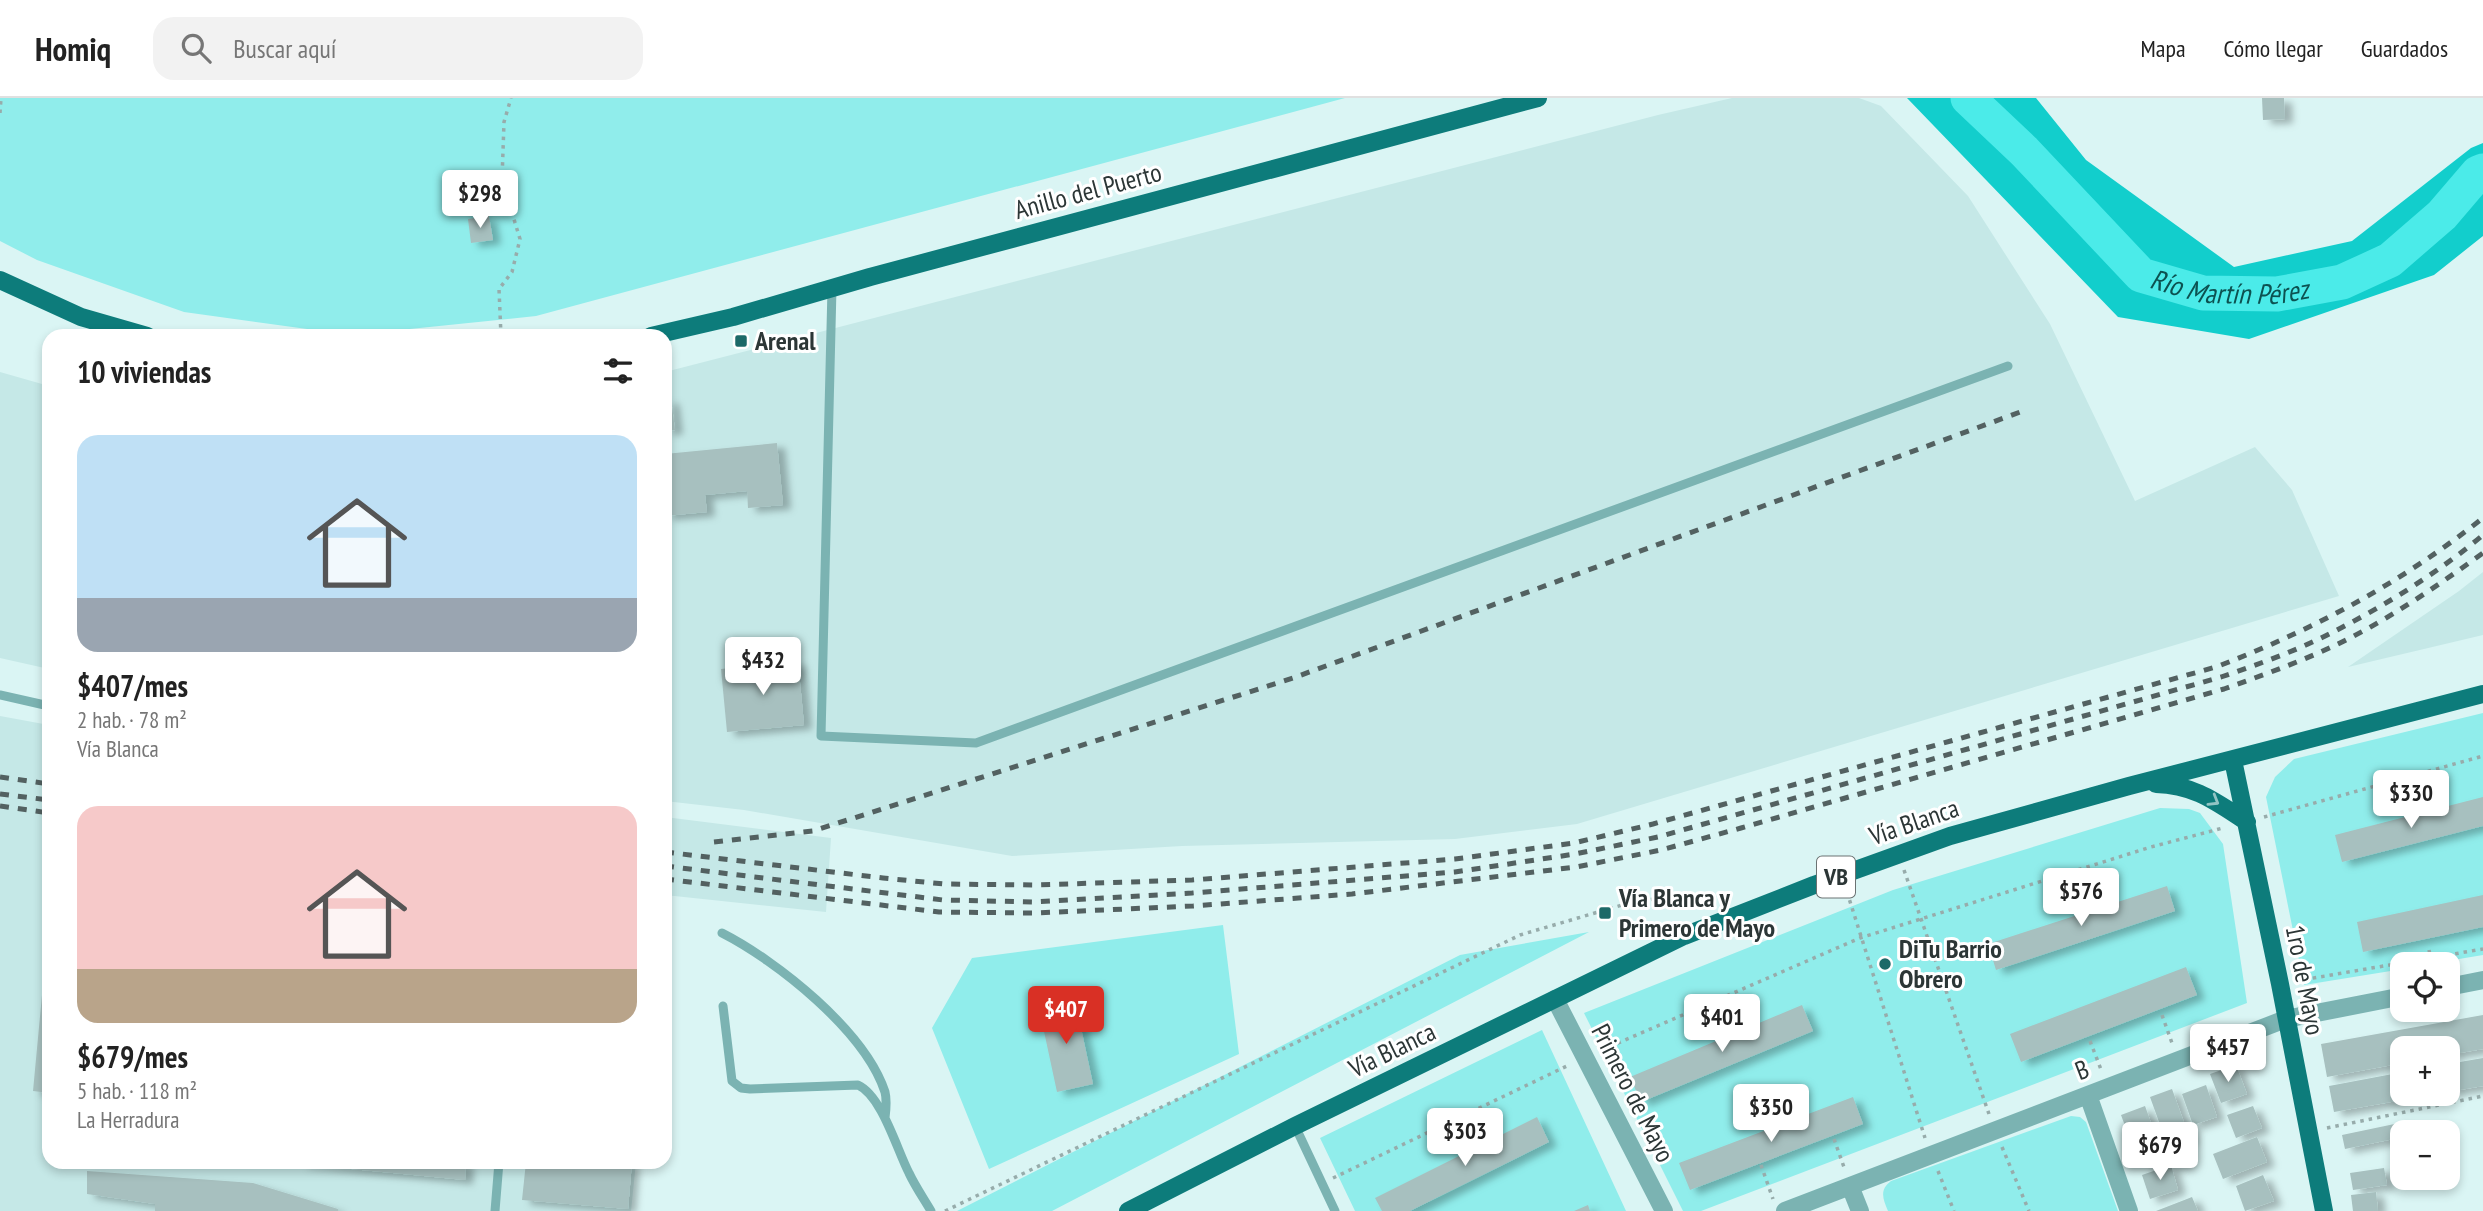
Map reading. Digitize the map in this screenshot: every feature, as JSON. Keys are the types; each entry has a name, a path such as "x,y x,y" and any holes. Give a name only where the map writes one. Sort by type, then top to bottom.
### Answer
{"main road":[{"name":"Anillo del Puerto","path":"672,331 733,317 1538,98"},
{"path":"0,280 81,317 123,329"},
{"name":"Vía Blanca","path":"1128,1211 1295,1126 1684,936 1842,875 1950,836 2129,786 2483,694"},
{"name":"1ro de Mayo","path":"2233,760 2324,1211"},
{"path":"2129,786 2157,783 2187,787 2247,822"}],"street":[{"path":"2460,985 2483,980"},
{"name":"Primero de Mayo","path":"1555,999 1664,1211"},
{"name":"B","path":"1779,1206 1850,1186 2286,1019 2390,999"},
{"path":"2088,1095 2129,1211"},
{"path":"1850,1186 1860,1211"}],"lane":[{"path":"832,288 821,736 976,743 2008,366"},
{"path":"0,695 42,704"},
{"path":"722,933 746,945 787,975 824,1007 852,1037 877,1073 886,1094 885,1120"},
{"path":"723,1006 732,1081 740,1088 750,1089 858,1085 867,1089 885,1120 910,1176 931,1211"},
{"path":"1295,1126 1335,1211"},
{"path":"495,1211 498,1169"}],"path":[{"path":"0,113 1,98"},
{"path":"500,329 499,289 512,272 520,239 502,180 504,122 511,98"},
{"path":"1322,1183 1585,1058 1860,938 2151,847 2483,756"},
{"path":"1903,854 1905,876 1995,1131 2029,1211"},
{"path":"1842,875 1931,1155 1954,1211"},
{"path":"945,1211 1520,935 1622,905 1664,897"},
{"path":"2460,954 2483,948"},
{"path":"2280,984 2390,968"},
{"path":"2162,1015 2178,1061"},
{"path":"2090,1041 2109,1087"},
{"path":"2308,1132 2483,1096"},
{"path":"1834,1139 1850,1186"},
{"path":"1761,1165 1779,1206"}],"shaded area":[{"path":"0,98 1345,98 536,316 409,329 307,329 184,312 37,260 0,241"},
{"path":"1732,98 1859,98 1881,106 1968,196 2050,324 2135,501 2255,447 2292,490 2339,596 1577,824 1455,839 1182,846 1012,856 744,810 672,802 672,370"},
{"path":"1907,98 2036,98 2086,160 2234,267 2352,241 2471,148 2483,143 2483,236 2434,275 2249,339 2118,317"},
{"path":"0,372 42,384 42,667 0,658"},
{"path":"2483,572 2483,635 2348,667 2459,591"},
{"path":"2483,713 2483,955 2460,959 2460,952 2390,952 2390,971 2304,985 2266,797 2275,777 2294,759"},
{"path":"0,716 42,724 42,1169 635,1169 631,1211 0,1211"},
{"path":"2160,808 2189,809 2200,813 2223,844 2247,1003 1701,1211 1683,1211 1584,1013 1893,890"},
{"path":"672,818 831,838 826,912 672,896"},
{"path":"1223,925 1239,1054 989,1169 932,1028 972,958"},
{"path":"1589,932 1052,1211 957,1211 1460,955"},
{"path":"1542,1030 1626,1211 1355,1211 1320,1138"},
{"path":"2071,1116 2080,1117 2086,1122 2118,1211 1888,1211 1883,1191 1891,1181"}],"building":[{"path":"2262,98 2284,98 2285,119 2263,120"},
{"path":"489,216 493,240 471,243 468,219"},
{"path":"672,407 675,430 672,430"},
{"path":"777,443 783,505 748,508 747,491 705,495 707,512 672,515 672,453"},
{"path":"798,661 804,725 727,732 721,669"},
{"path":"2483,797 2483,826 2342,862 2335,835"},
{"path":"2167,886 2175,911 1996,970 1988,944"},
{"path":"2483,895 2483,927 2363,952 2357,922"},
{"path":"2186,967 2197,995 2021,1062 2010,1034"},
{"path":"42,995 42,1092 33,1091"},
{"path":"1075,1000 1093,1084 1057,1092 1039,1008"},
{"path":"1802,1005 1813,1031 1641,1102 1630,1077"},
{"path":"2483,1015 2483,1049 2460,1053 2460,1036 2390,1036 2390,1065 2327,1077 2321,1044 2444,1022 2460,1022 2460,1019"},
{"path":"2483,1058 2483,1086 2460,1090 2460,1062"},
{"path":"2236,1065 2247,1094 2221,1103 2210,1074"},
{"path":"2390,1074 2390,1102 2334,1112 2329,1086"},
{"path":"2206,1085 2217,1117 2193,1125 2182,1094"},
{"path":"2172,1089 2190,1139 2168,1147 2150,1097"},
{"path":"1853,1097 1863,1124 1690,1190 1679,1163"},
{"path":"2145,1106 2158,1142 2134,1150 2121,1115"},
{"path":"2253,1106 2262,1128 2236,1138 2227,1115"},
{"path":"1537,1117 1549,1142 1410,1211 1382,1211 1375,1198"},
{"path":"2390,1125 2390,1140 2345,1149 2342,1135"},
{"path":"2257,1137 2267,1162 2223,1179 2213,1154"},
{"path":"2171,1165 2178,1190 2150,1199 2142,1175"},
{"path":"2384,1168 2387,1185 2353,1190 2350,1173"},
{"path":"352,1169 466,1169 465,1180"},
{"path":"525,1169 631,1169 628,1209 522,1200"},
{"path":"87,1171 253,1183 338,1211 155,1211 155,1204 87,1194"},
{"path":"2263,1175 2274,1201 2245,1211 2236,1186"},
{"path":"2376,1192 2378,1211 2353,1211 2351,1195"},
{"path":"2192,1197 2198,1211 2156,1211"},
{"path":"1588,1205 1590,1211 1574,1211"}],"waterway":[{"name":"Río Martín Pérez","path":"1968,98 2024,151 2141,275 2203,293 2277,294 2342,282 2390,260 2442,215 2478,173 2483,171"}],"railway":[{"path":"714,842 813,831 1293,678 2023,411"},
{"path":"672,853 944,884 1035,885 1192,880 1455,859 1574,843 1653,824 2216,667 2288,637 2355,603 2420,564 2483,518"},
{"path":"672,867 943,900 1034,902 1192,893 1455,872 1575,854 1658,837 2250,667 2307,644 2373,610 2430,575 2483,535"},
{"path":"672,880 939,912 1035,913 1193,906 1352,894 1576,867 1661,850 2224,689 2326,650 2359,633 2413,601 2483,553"},
{"path":"0,777 42,783"},
{"path":"0,794 42,799"},
{"path":"0,806 42,812"}],"place":[{"name":"Arenal","path":"741,341"},
{"name":"Vía Blanca y Primero de Mayo","path":"1605,913"},
{"name":"DiTu Barrio Obrero","path":"1885,964"}]}
